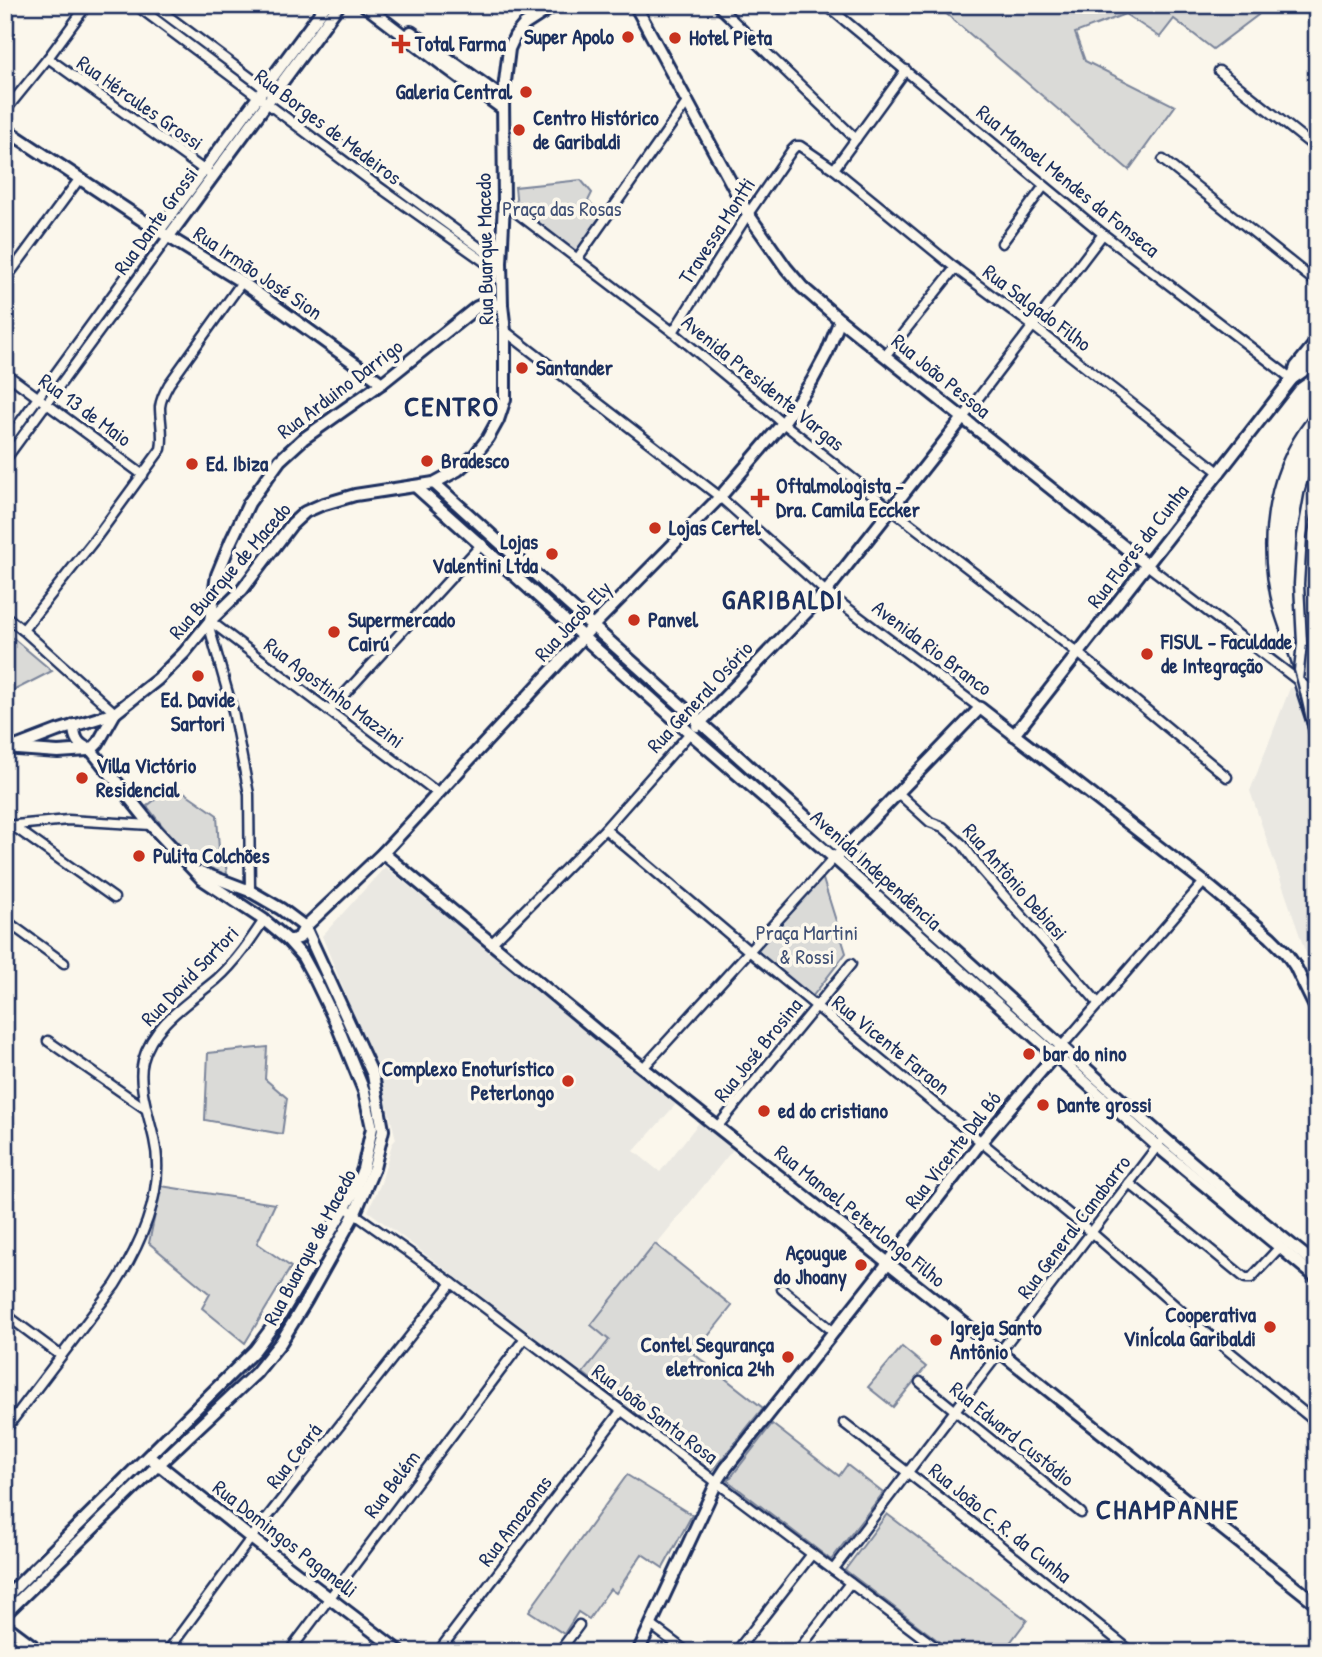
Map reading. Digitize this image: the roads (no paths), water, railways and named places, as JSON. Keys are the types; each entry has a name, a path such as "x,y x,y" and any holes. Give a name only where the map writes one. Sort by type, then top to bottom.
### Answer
{"main road":[{"name":"Rua Dante Grossi","path":"266,95 326,5"},
{"name":"Rua Dante Grossi","path":"164,233 266,95 339,5"},
{"path":"364,5 503,103"},
{"path":"376,5 416,41"},
{"name":"Rua Buarque Macedo","path":"434,483 458,470 475,455 498,421 505,399 505,331 502,305 503,103 509,49 524,25 555,5"},
{"name":"Rua João Pessoa","path":"635,5 748,214 786,268 840,320 1147,565"},
{"name":"Rua Irmão José Sion","path":"5,129 242,282 383,383"},
{"name":"Rua Arduino Darrigo","path":"209,622 217,575 233,536 249,503 280,460 312,432 383,383 477,307 484,304 502,305"},
{"name":"Rua Jacob Ely","path":"288,940 299,938 305,927 383,853 592,627 720,497 783,423 817,372 840,320"},
{"path":"1299,370 1317,341"},
{"path":"1299,370 1317,356"},
{"name":"Rua Flores da Cunha","path":"1014,735 1299,370"},
{"name":"Rua General Osório","path":"690,733 826,592 963,418"},
{"name":"Rua Buarque de Macedo","path":"5,1598 261,1343 350,1210 372,1128 364,1091 337,1025 303,957 264,920 212,886 193,869 151,825 91,750 77,741 74,734 79,724 115,713 158,679 242,590 292,524 305,512 355,495 434,483"},
{"name":"Avenida Independência","path":"434,483 700,722 839,854 1279,1248 1317,1278"},
{"name":"Avenida Independência","path":"415,485 690,733 839,854"},
{"path":"839,854 980,708"},
{"name":"Avenida Rio Branco","path":"980,708 1203,882 1269,937 1286,953 1302,977 1317,1011"},
{"name":"Rua Buarque de Macedo","path":"91,750 115,713"},
{"path":"9,750 79,724"},
{"name":"Rua Buarque de Macedo","path":"79,724 90,728 95,737 91,750"},
{"path":"9,750 91,750"},
{"name":"Rua Manoel Peterlongo Filho","path":"383,853 643,1068 1317,1604"},
{"name":"Rua Buarque de Macedo","path":"5,1614 256,1373 281,1342 374,1168 383,1129 373,1075 305,927 250,891 193,869"},
{"path":"264,920 270,909 281,909"},
{"name":"Rua Vicente Dal Bó","path":"638,1652 726,1468 981,1142 1059,1051"},
{"name":"Avenida Independência","path":"1160,1142 1317,1265"},
{"name":"Rua Domingos Paganelli","path":"148,1455 400,1652"},
{"path":"5,1625 41,1652"},
{"path":"5,1643 17,1652"}],"street":[{"path":"5,111 86,5"},
{"name":"Rua Borges de Medeiros","path":"136,5 177,38 266,95 378,174 502,269"},
{"name":"Rua Borges de Medeiros","path":"153,5 372,182 502,269"},
{"path":"717,5 856,139"},
{"name":"Rua Manoel Mendes da Fonseca","path":"826,5 1103,234 1292,379"},
{"path":"177,38 184,29"},
{"name":"Rua Hércules Grossi","path":"48,58 208,173"},
{"path":"834,169 906,70"},
{"path":"1219,71 1317,149"},
{"path":"577,259 688,101"},
{"name":"Rua Salgado Filho","path":"792,150 800,146 834,169 955,268 1220,473"},
{"name":"Travessa Montti","path":"673,332 792,150"},
{"path":"1163,160 1317,284"},
{"path":"372,182 378,174"},
{"path":"5,280 80,178"},
{"path":"1002,243 1044,186"},
{"name":"Avenida Presidente Vargas","path":"504,203 673,332 891,509 1078,653 1227,777"},
{"name":"Rua Dante Grossi","path":"5,443 164,233"},
{"name":"Rua Dante Grossi","path":"5,460 82,354 164,233"},
{"name":"Rua General Osório","path":"963,418 1103,234"},
{"path":"885,356 955,268"},
{"path":"23,630 161,449 162,396 242,282"},
{"name":"Avenida Rio Branco","path":"505,331 720,497 826,592 980,708"},
{"path":"74,349 82,354"},
{"name":"Rua 13 de Maio","path":"5,373 143,475"},
{"path":"1317,471 1302,536 1302,643 1298,680 1317,739"},
{"path":"329,711 482,544"},
{"name":"Rua João Pessoa","path":"1147,565 1317,695"},
{"path":"5,616 115,713"},
{"path":"209,622 233,711 249,794 250,891"},
{"name":"Rua Agostinho Mazzini","path":"209,622 438,793"},
{"name":"Rua General Osório","path":"492,943 605,829 690,733"},
{"name":"Rua Antônio Debiasi","path":"898,793 930,822 943,827 963,845 1099,1004"},
{"path":"9,826 68,820 151,825"},
{"path":"9,826 114,898"},
{"name":"Rua Vicente Faraon","path":"605,829 1317,1423"},
{"path":"643,1068 839,854"},
{"name":"Rua Vicente Dal Bó","path":"1059,1051 1203,882"},
{"path":"5,920 64,963"},
{"name":"Rua David Sartori","path":"5,1430 115,1285 138,1243 151,1208 157,1162 142,1079 143,1062 151,1042 168,1019 218,978 243,951 264,920"},
{"name":"Rua José Brosina","path":"718,1126 851,964"},
{"path":"48,1041 146,1110"},
{"name":"Rua General Canabarro","path":"833,1570 1160,1142"},
{"path":"1129,1183 1245,1278 1251,1278 1279,1248"},
{"name":"Rua João Santa Rosa","path":"350,1210 452,1283 942,1652"},
{"name":"Rua Ceará","path":"167,1652 251,1538 452,1283"},
{"path":"782,1289 834,1332"},
{"path":"5,1314 61,1355"},
{"name":"Rua Belém","path":"289,1652 525,1338"},
{"name":"Rua Edward Custódio","path":"920,1382 1081,1513"},
{"name":"Rua Amazonas","path":"438,1652 621,1410"},
{"name":"Rua João C. R. da Cunha","path":"844,1423 1132,1652"},
{"path":"736,1652 812,1554"},
{"path":"797,1652 850,1583"},
{"path":"559,1652 579,1625"},
{"path":"651,1625 687,1652"},
{"path":"917,1652 926,1640"}],"railway":[{"path":"1317,406 1286,452 1269,503 1266,530 1268,585 1296,678 1317,767"}],"place":[{"name":"Super Apolo","path":"628,37"},
{"name":"Hotel Pieta","path":"675,38"},
{"name":"Total Farma","path":"401,44"},
{"name":"Galeria Central","path":"526,92"},
{"name":"Centro Histórico de Garibaldi","path":"519,130"},
{"name":"Santander","path":"522,368"},
{"name":"Bradesco","path":"427,461"},
{"name":"Ed. Ibiza","path":"192,464"},
{"name":"Oftalmologista - Dra. Camila Eccker","path":"760,498"},
{"name":"Lojas Certel","path":"655,528"},
{"name":"Lojas Valentini Ltda","path":"552,554"},
{"name":"Panvel","path":"634,620"},
{"name":"Supermercado Cairú","path":"334,632"},
{"name":"FISUL - Faculdade de Integração","path":"1147,654"},
{"name":"Ed. Davide Sartori","path":"198,676"},
{"name":"Villa Victório Residencial","path":"82,778"},
{"name":"Pulita Colchões","path":"139,856"},
{"name":"bar do nino","path":"1029,1054"},
{"name":"Complexo Enoturístico Peterlongo","path":"568,1081"},
{"name":"Dante grossi","path":"1043,1105"},
{"name":"ed do cristiano","path":"764,1111"},
{"name":"Açougue do Jhoany","path":"861,1265"},
{"name":"Cooperativa VinÍcola Garibaldi","path":"1270,1327"},
{"name":"Igreja Santo Antônio","path":"936,1340"},
{"name":"Contel Segurança eletronica 24h","path":"788,1357"}],"district":[{"name":"CENTRO","path":"452,406"},
{"name":"GARIBALDI","path":"783,599"},
{"name":"CHAMPANHE","path":"1168,1509"}],"park label":[{"name":"Praça das Rosas","path":"562,209"},
{"name":"Praça Martini & Rossi","path":"807,945"}]}
